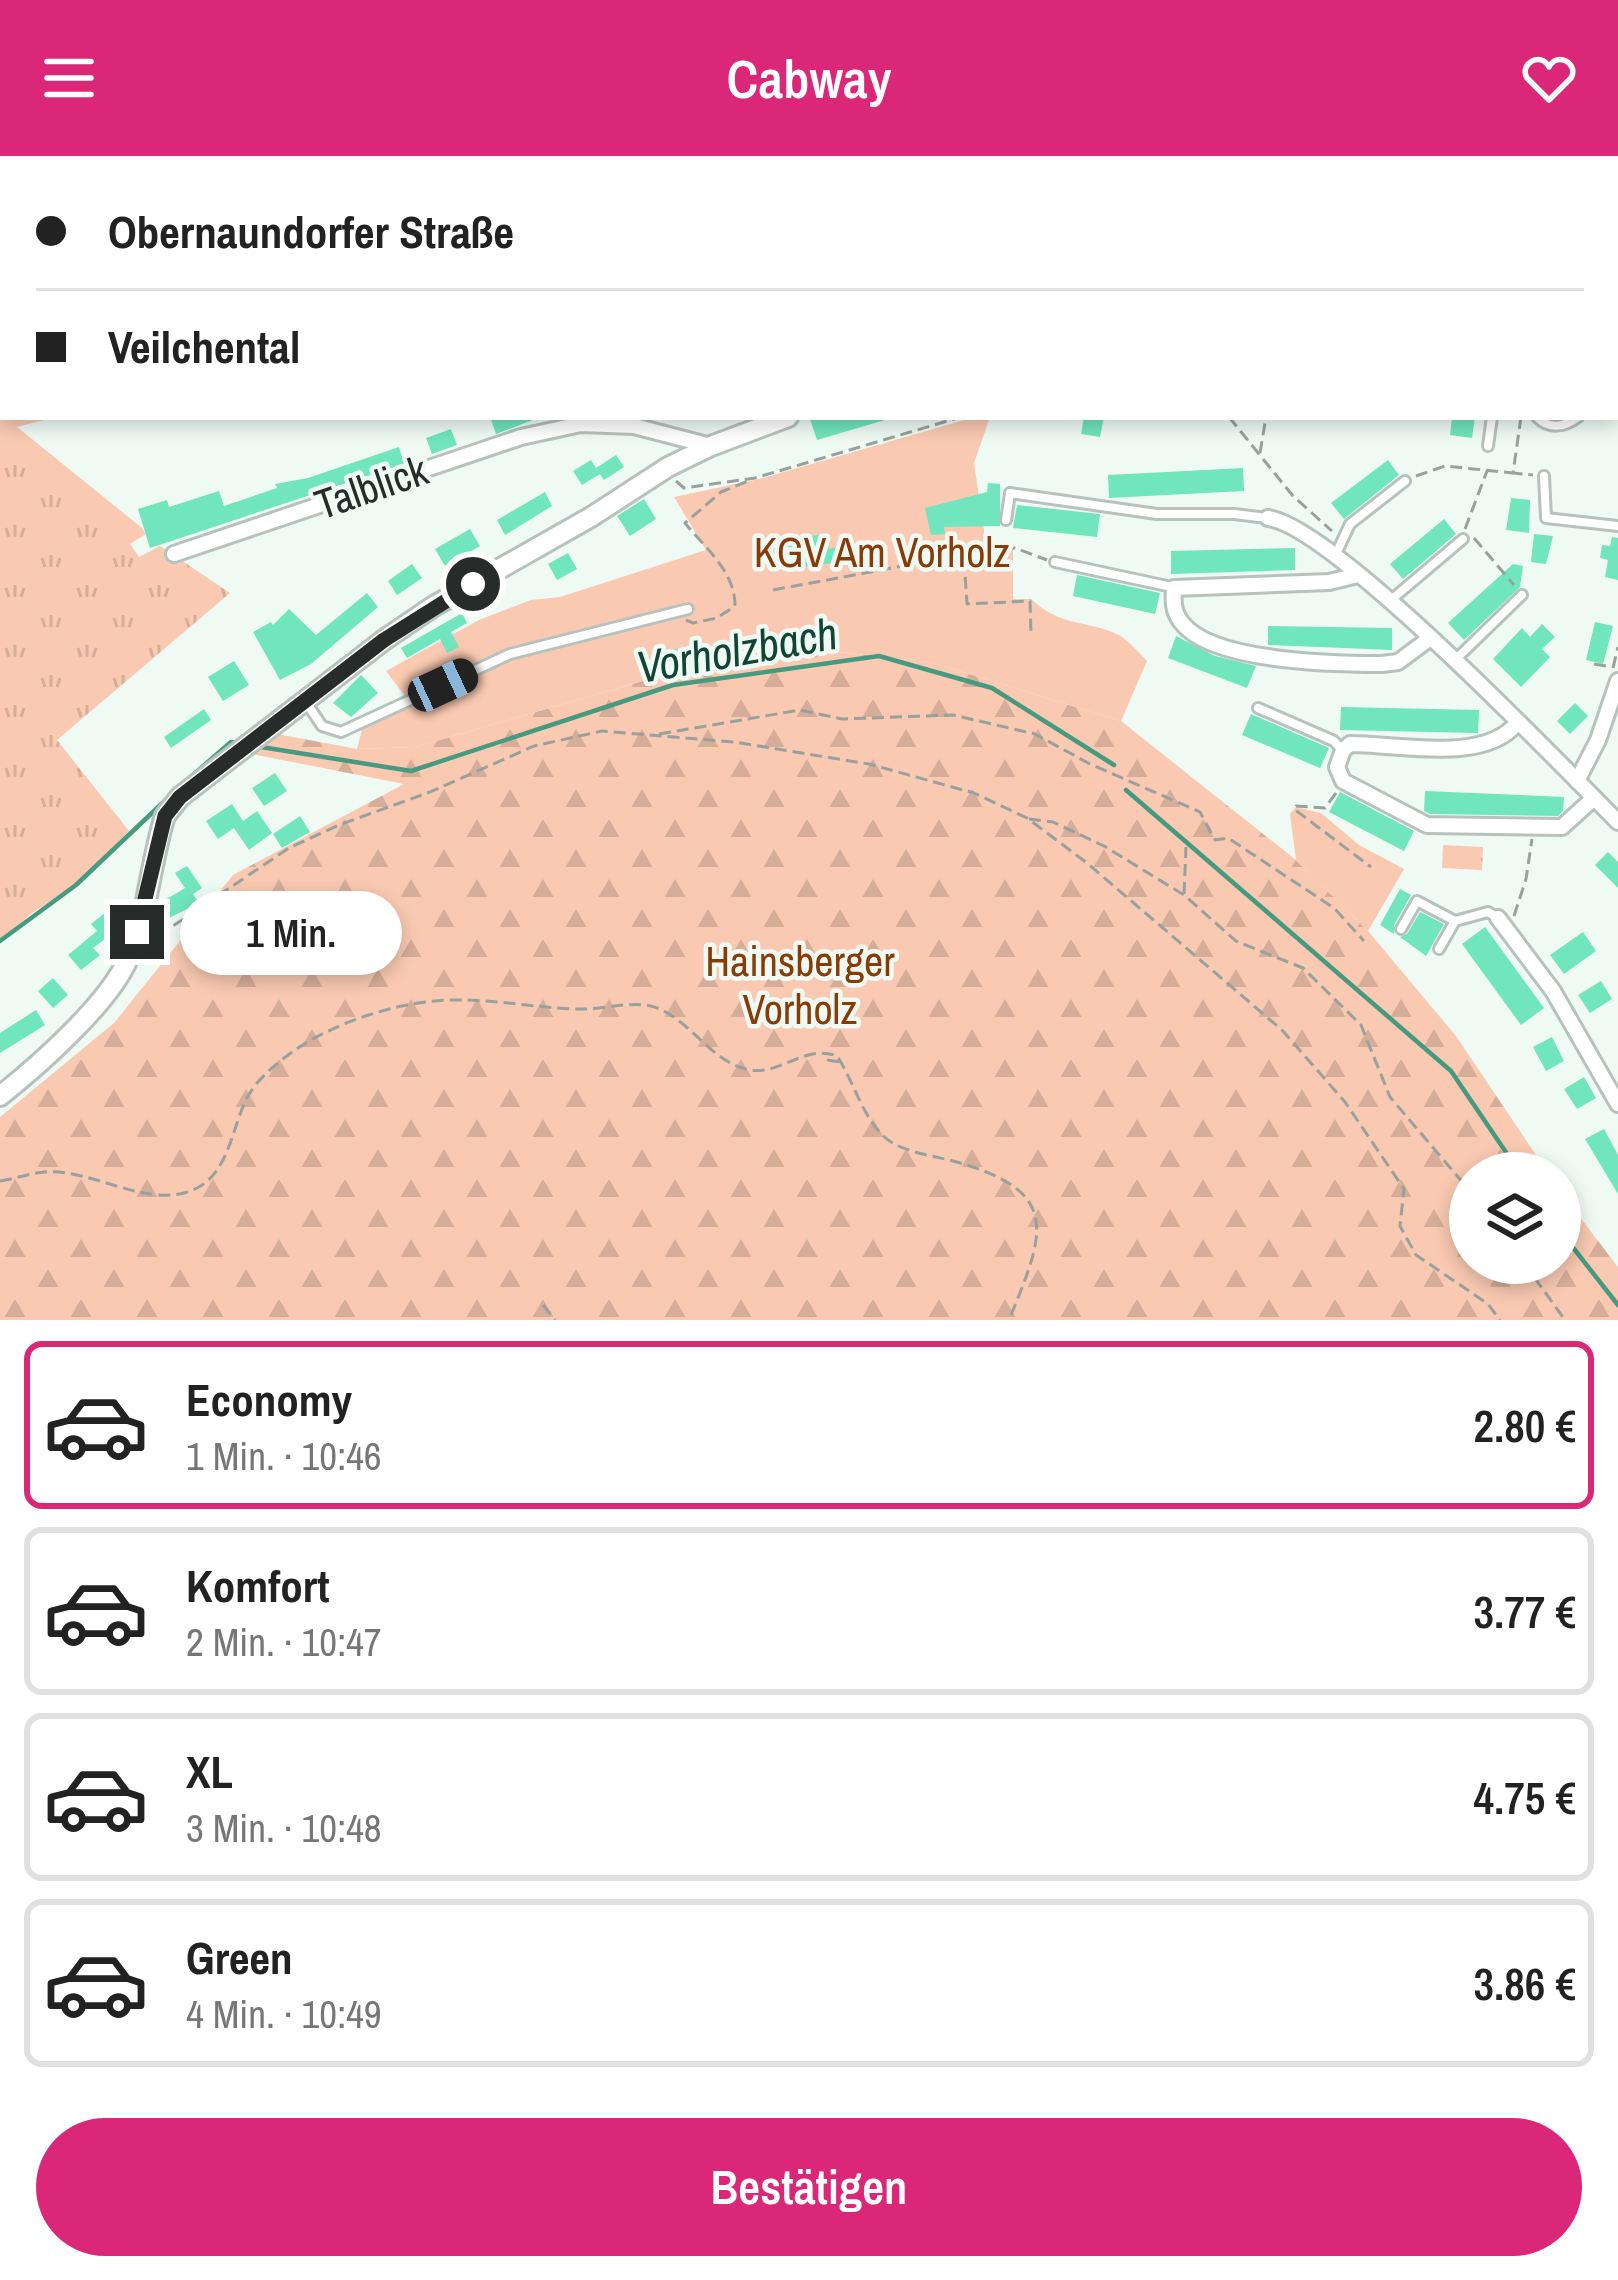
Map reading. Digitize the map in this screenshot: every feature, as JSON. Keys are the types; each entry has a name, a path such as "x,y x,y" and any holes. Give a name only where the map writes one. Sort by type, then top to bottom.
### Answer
{"street":[{"path":"0,1096 40,1063 113,985 127,962 165,816 180,797 434,606 591,518 668,467 780,420"},
{"name":"Talblick","path":"174,554 520,437 581,424 634,426 711,446"},
{"path":"1268,518 1337,550 1358,575 1597,795 1618,822"},
{"path":"1358,575 1328,582 1174,588 1173,607 1191,633 1260,658 1382,664 1398,662 1429,639"},
{"path":"1577,781 1598,740 1616,674"},
{"path":"1517,723 1507,736 1479,748 1350,745 1342,750 1337,766 1343,781 1427,825 1562,827 1597,795"},
{"path":"1505,919 1618,1104"}],"lane":[{"path":"1488,446 1492,420"},
{"path":"1541,420 1556,427 1571,420"},
{"path":"1544,476 1546,518 1618,526"},
{"path":"1337,550 1350,524 1405,482"},
{"path":"1006,520 1010,493 1157,514 1268,518"},
{"path":"1390,601 1463,538"},
{"path":"1054,562 1174,588"},
{"path":"1454,662 1522,595"},
{"path":"305,700 322,725 341,732 510,654 688,609"},
{"path":"1258,708 1334,741 1342,750"},
{"path":"1401,929 1417,901 1455,921 1488,912 1505,919"},
{"path":"1439,949 1455,921"}],"path":[{"path":"674,613 693,623 717,618 735,606 735,590 718,560 685,523 722,492 951,420"},
{"path":"1232,420 1293,496 1336,536 1337,550"},
{"path":"1260,454 1266,420"},
{"path":"1514,473 1521,420"},
{"path":"1405,482 1444,466 1544,476"},
{"path":"668,467 683,488 755,478"},
{"path":"1463,538 1487,470"},
{"path":"1466,519 1475,539 1522,595"},
{"path":"773,590 1015,548 1054,562"},
{"path":"964,556 967,604 1030,601 1030,634"},
{"path":"1594,664 1616,674"},
{"path":"652,735 800,710 842,719 953,715 1034,734 1200,812 1215,840 1228,838 1334,908 1364,940"},
{"path":"137,932 167,931 289,848 534,746 602,731 734,742 869,764 974,794 1027,818 1087,863 1282,1030 1345,1102 1404,1189 1400,1226 1416,1255 1489,1304 1500,1320"},
{"path":"1343,781 1328,806 1294,809 1371,867"},
{"path":"1027,818 1053,822 1104,846 1184,896 1236,941 1304,968 1361,1025 1390,1097 1449,1166"},
{"path":"1505,919 1526,879 1532,827"},
{"path":"1184,896 1186,848"},
{"path":"0,1181 44,1172 82,1175 169,1195 197,1188 230,1148 245,1100 260,1080 297,1049 353,1022 410,1004 456,999 581,1009 650,1006 674,1018 738,1067 772,1069 813,1053 828,1053 842,1063 873,1124 891,1142 1000,1177 1018,1188 1040,1226 1010,1320"},
{"path":"827,1060 842,1063"},
{"path":"1539,1284 1565,1320"},
{"path":"543,1305 554,1320"}],"green space":[{"path":"0,420 44,420 17,427 142,528 146,534 130,544 139,557 160,546 230,593 57,740 129,831 76,885 0,941"},
{"name":"KGV Am Vorholz","path":"965,420 989,420 974,463 987,551 1013,549 1013,599 1031,599 1063,619 1119,635 1147,661 1121,721 934,663 771,644 415,747 357,749 362,729 411,704 386,671 479,620 531,600 560,597 706,550 674,497 759,479"},
{"name":"Hainsberger Vorholz","path":"771,644 934,663 1121,721 1296,860 1368,931 1456,1036 1534,1152 1449,1152 1449,1284 1581,1284 1581,1219 1618,1267 1618,1320 0,1320 0,1117 114,1023 233,875 404,784 252,754 277,734 357,749 415,747"},
{"path":"1296,807 1321,813 1359,845 1404,869 1368,931 1296,860 1290,814"},
{"path":"1443,845 1483,847 1482,870 1442,868"}],"building":[{"path":"491,420 533,420 496,434"},
{"path":"810,420 885,420 817,440"},
{"path":"1083,420 1103,420 1100,437 1081,434"},
{"path":"1452,420 1475,420 1472,438 1450,435"},
{"path":"451,429 457,445 432,454 426,438"},
{"path":"399,447 404,464 150,548 138,509 167,500 169,507 219,491 224,506 277,488 275,484 308,478"},
{"path":"616,455 624,467 604,480 600,474 582,485 573,471 591,460 596,468"},
{"path":"1388,460 1399,475 1344,519 1331,503"},
{"path":"1243,468 1244,491 1109,498 1108,475"},
{"path":"988,483 1000,484 1000,526 944,527 945,534 931,535 925,508 987,492"},
{"path":"545,492 552,506 505,535 497,520"},
{"path":"1511,498 1530,500 1529,533 1506,530"},
{"path":"644,499 656,519 630,536 617,516"},
{"path":"1017,505 1100,514 1097,537 1013,528"},
{"path":"1444,519 1456,534 1403,579 1390,564"},
{"path":"470,529 480,546 445,566 435,549"},
{"path":"825,533 829,549 838,547 840,562 788,569 783,543"},
{"path":"1534,534 1553,536 1546,564 1531,562"},
{"path":"1612,537 1618,538 1618,580 1605,577 1608,560 1600,558 1602,545 1610,546"},
{"path":"1295,548 1295,570 1171,574 1171,551"},
{"path":"568,553 577,569 557,580 548,564"},
{"path":"412,564 422,578 397,595 388,581"},
{"path":"1513,564 1523,566 1520,587 1464,640 1448,623"},
{"path":"1077,575 1160,593 1155,614 1073,596"},
{"path":"367,593 378,607 311,664 280,680 253,632 273,625 289,609 316,635"},
{"path":"462,613 467,623 451,632 459,647 447,653 440,639 407,658 401,648"},
{"path":"1595,622 1613,626 1603,664 1586,660"},
{"path":"1542,624 1555,637 1542,649 1550,657 1521,687 1493,659 1522,628 1530,637"},
{"path":"1268,626 1392,628 1392,650 1268,645"},
{"path":"1176,636 1215,656 1256,666 1247,688 1168,658"},
{"path":"694,647 695,658 662,661 661,650"},
{"path":"234,661 249,685 223,701 208,677"},
{"path":"361,675 378,693 351,717 333,703"},
{"path":"1575,703 1588,716 1570,734 1557,721"},
{"path":"1341,707 1479,710 1478,733 1340,730"},
{"path":"204,709 211,720 171,748 164,737"},
{"path":"1251,714 1329,748 1320,768 1242,735"},
{"path":"275,773 287,791 264,806 252,788"},
{"path":"1425,791 1564,797 1563,811 1558,816 1430,814 1424,811"},
{"path":"1340,792 1414,831 1404,851 1329,812"},
{"path":"232,804 243,821 257,811 272,833 249,850 234,828 218,839 206,821"},
{"path":"300,816 310,832 282,848 273,834"},
{"path":"1608,852 1618,862 1618,888 1595,865"},
{"path":"187,866 202,888 193,894 199,903 169,918 160,903 185,888 175,873"},
{"path":"1400,889 1411,895 1394,934 1380,925"},
{"path":"111,908 123,925 93,948 100,955 81,970 68,955 97,931 91,924"},
{"path":"1420,912 1444,924 1426,956 1400,937"},
{"path":"1485,927 1544,1008 1521,1025 1462,944"},
{"path":"1583,932 1596,951 1564,974 1550,955"},
{"path":"53,978 68,995 53,1008 38,991"},
{"path":"1601,981 1612,999 1590,1013 1578,995"},
{"path":"36,1010 45,1025 0,1053 0,1033"},
{"path":"1552,1037 1564,1061 1546,1071 1533,1047"},
{"path":"1584,1077 1596,1098 1577,1109 1564,1089"},
{"path":"1604,1129 1618,1155 1618,1194 1585,1139"}],"waterway":[{"name":"Vorholzbach","path":"255,746 411,771 673,685 879,656 992,688 1114,765"},
{"name":"Vorholzbach","path":"186,781 231,742 238,743"},
{"name":"Vorholzbach","path":"1126,790 1451,1071 1506,1152"},
{"name":"Vorholzbach","path":"0,941 76,885 173,793"},
{"name":"Vorholzbach","path":"1581,1258 1618,1305"}],"route":[{"path":"137,932 165,816 180,797 384,640 473,584"}]}
